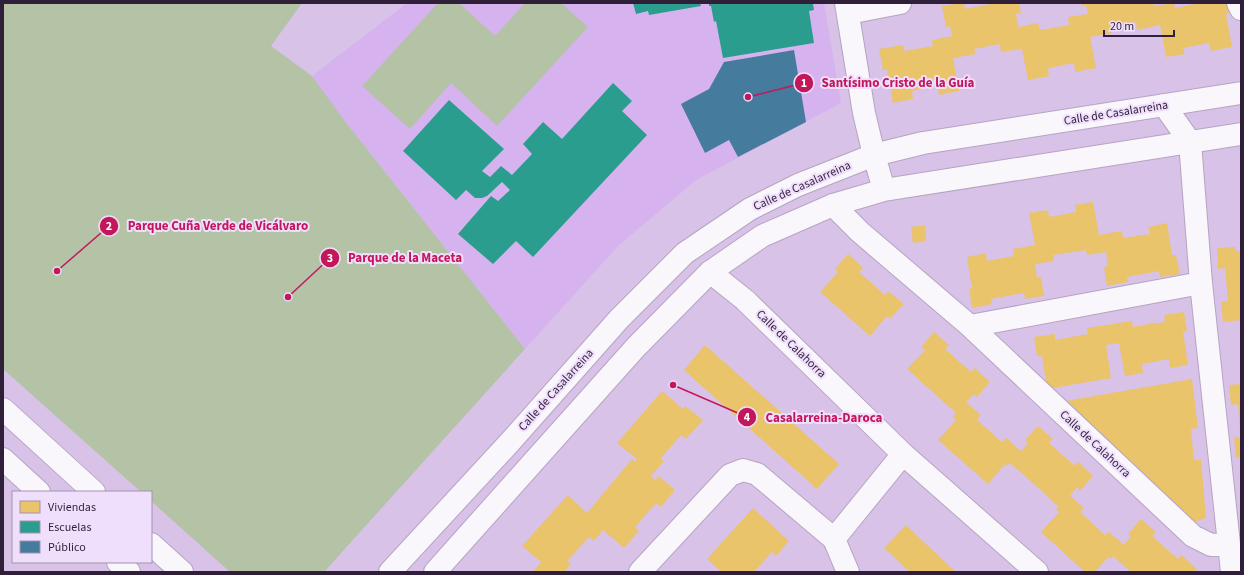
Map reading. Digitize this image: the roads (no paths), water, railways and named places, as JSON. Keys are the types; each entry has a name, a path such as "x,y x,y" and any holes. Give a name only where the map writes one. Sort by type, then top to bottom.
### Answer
{"street":[{"path":"884,190 864,113 847,8 900,3"},
{"path":"1238,3 1241,9"},
{"name":"Calle de Casalarreina","path":"390,572 510,442 619,319 685,253 750,209 798,185 874,155 923,143 1241,93"},
{"path":"1164,105 1190,142 1201,283 1232,572"},
{"path":"435,572 636,347 710,272 762,236 833,205 884,190 1241,134"},
{"name":"Calle de Calahorra","path":"833,205 860,232 970,326 1193,536 1211,545 1228,544"},
{"name":"Calle de Calahorra","path":"685,253 745,300 903,454 1037,572"},
{"path":"970,326 1201,283"},
{"path":"3,409 93,491"},
{"path":"834,539 903,454"},
{"path":"3,459 39,491"},
{"path":"640,572 730,475 743,470 757,474 834,539 848,572"},
{"path":"152,545 182,572"},
{"path":"119,563 129,572"}],"place":[{"name":"Santísimo Cristo de la Guía","path":"748,97"},
{"name":"Parque Cuña Verde de Vicálvaro","path":"57,271"},
{"name":"Parque de la Maceta","path":"288,297"},
{"name":"Casalarreina-Daroca","path":"673,385"}]}
